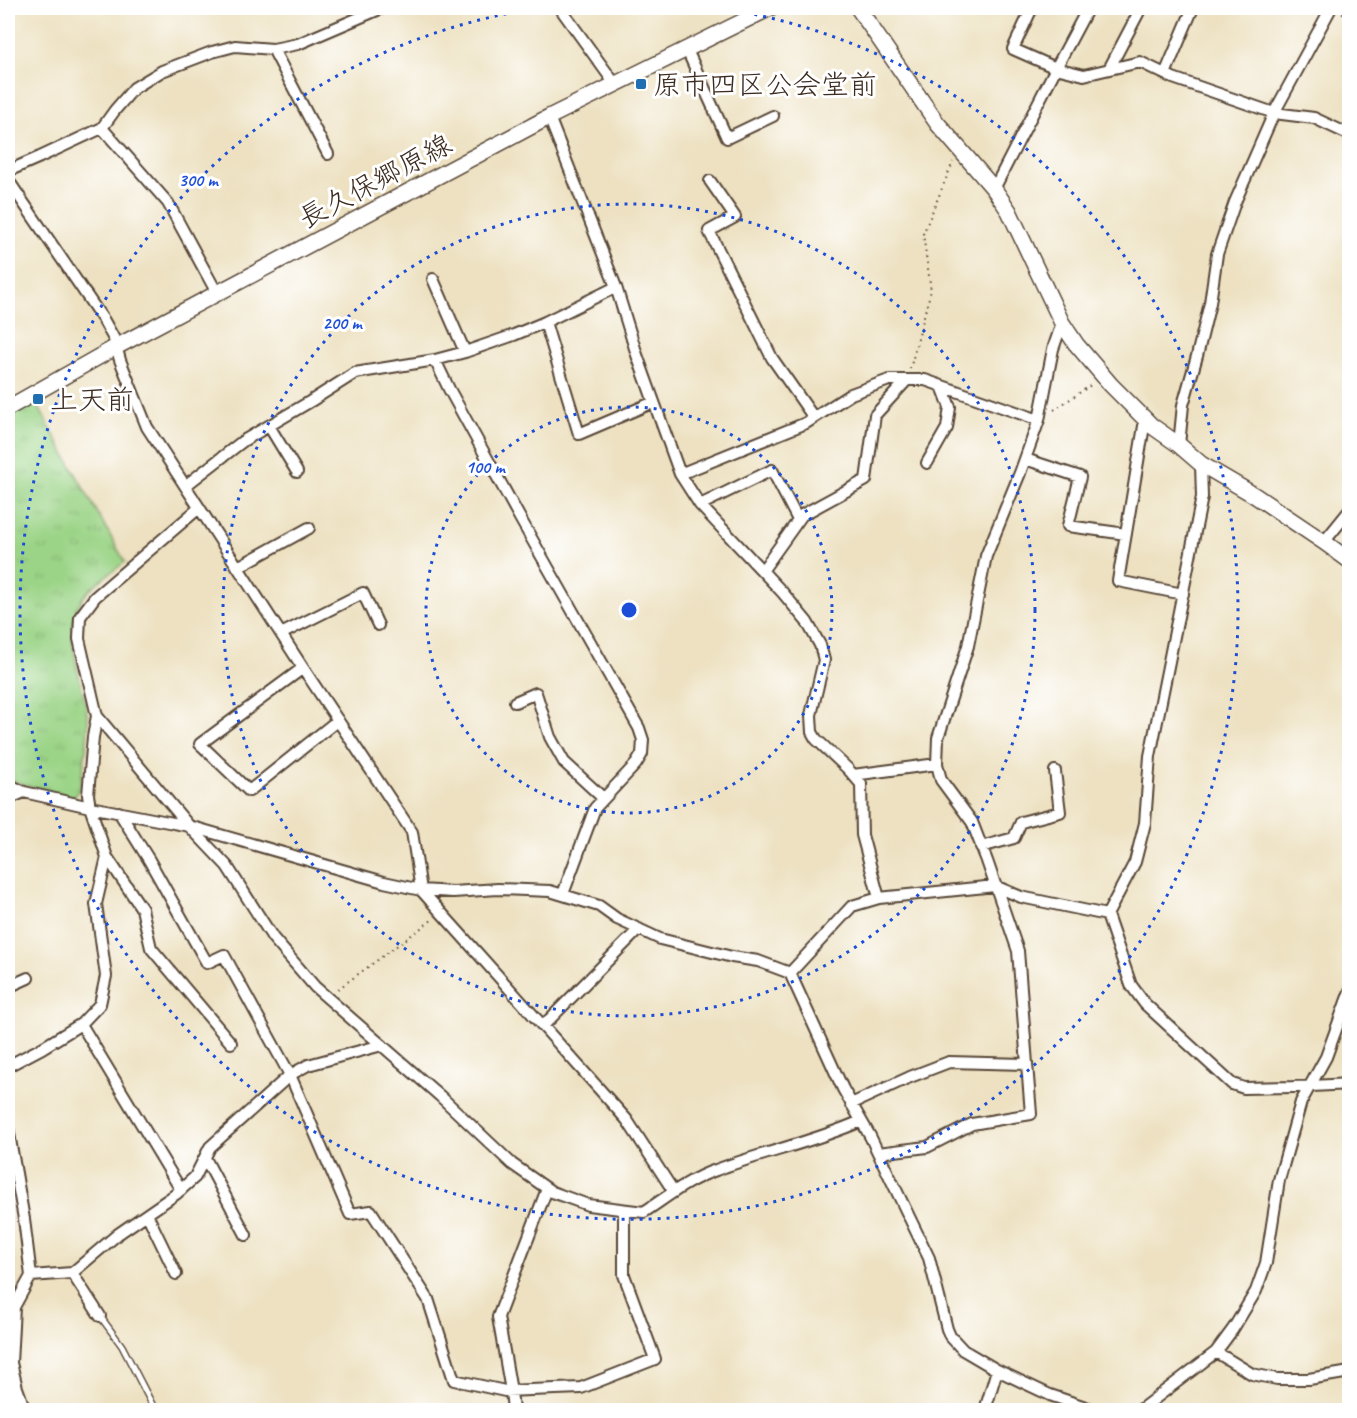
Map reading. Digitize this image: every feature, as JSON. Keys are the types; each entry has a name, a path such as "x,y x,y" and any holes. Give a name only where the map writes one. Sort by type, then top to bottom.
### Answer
{"main road":[{"name":"長久保郷原線","path":"8,408 116,347 549,117 770,8"},
{"path":"858,8 936,123 994,189 1009,211 1062,322 1076,344 1104,376 1145,420 1201,464 1254,495 1350,561"}],"street":[{"path":"8,171 102,128 134,88 162,71 235,46 273,49 298,44 382,8"},
{"path":"560,8 615,84"},
{"path":"1032,8 1012,49 1056,68 1084,75 1140,62 1166,74 1274,113 1314,118 1350,135"},
{"path":"994,189 1088,8"},
{"path":"1109,69 1141,8"},
{"path":"1166,74 1193,8"},
{"path":"1179,445 1184,405 1210,303 1217,254 1235,202 1274,113 1331,8"},
{"path":"273,49 328,154"},
{"path":"687,50 727,138 773,116"},
{"path":"549,117 616,287 637,355 680,474 700,505 807,622 820,645 824,660 812,715 812,732 816,739 861,784 862,835 879,898"},
{"path":"102,128 168,202 217,293"},
{"path":"8,180 104,321 114,339 147,427 412,832 421,890 627,1120 674,1192"},
{"path":"710,181 735,217 709,231 771,358 814,418"},
{"path":"433,279 465,352"},
{"path":"185,486 243,441 355,373 435,360 465,352 545,322 616,287"},
{"path":"545,322 579,434 654,402"},
{"path":"878,1153 927,1147 972,1124 1031,1114 1018,951 972,822 941,780 937,764 938,738 968,646 986,556 1039,420 1053,349 1062,322"},
{"path":"435,360 448,389 639,728 643,740 642,754 636,764 595,808 563,894"},
{"path":"762,572 802,514 866,480 875,415 907,380"},
{"path":"680,474 806,423 852,394 889,381 926,380 1039,420"},
{"path":"927,463 947,428 950,407 942,386"},
{"path":"1145,420 1118,581 1183,594"},
{"path":"269,426 297,471"},
{"path":"1025,459 1080,477 1068,526 1126,534"},
{"path":"1201,464 1202,497 1150,756 1145,824 1135,862 1107,915 1131,985 1144,1004 1232,1084 1244,1088 1350,1084"},
{"path":"700,505 772,470 798,520"},
{"path":"199,508 95,597 80,617 79,639 97,716 87,795 107,857 142,909 151,948 231,1043"},
{"path":"1324,542 1350,510"},
{"path":"238,567 309,528"},
{"path":"281,634 363,593 378,626"},
{"path":"303,668 200,744 249,791 338,720"},
{"path":"515,702 536,693 550,737 564,762 603,798"},
{"path":"97,716 189,826 227,866 273,938 315,987 440,1096 512,1164 552,1192 588,1205 644,1212 686,1184 714,1170 809,1141 861,1121"},
{"path":"853,775 937,764"},
{"path":"981,847 1014,838 1021,822 1060,812 1055,771"},
{"path":"8,784 24,792 189,826 384,882 421,890 453,892 498,889 550,891 563,894 599,906 617,919 660,939 758,962 790,974 843,1089 878,1153 929,1258 950,1336 963,1350 997,1371 1050,1395 1094,1410"},
{"path":"8,799 24,792"},
{"path":"119,812 150,860 207,963 224,955 290,1075 350,1214 371,1211 428,1299 454,1380 505,1391 581,1388 654,1359 624,1275 624,1210"},
{"path":"8,1066 81,1024 100,1004 106,976 96,904 107,857"},
{"path":"790,974 852,906 879,898 995,886 1021,897 1107,915"},
{"path":"543,1026 639,929"},
{"path":"8,987 28,978"},
{"path":"1140,1410 1216,1352 1256,1291 1266,1263 1279,1180 1301,1101 1326,1057 1350,991"},
{"path":"81,1024 181,1190"},
{"path":"31,1276 72,1273 118,1234 181,1190 195,1177 210,1147 290,1075 308,1065 382,1046"},
{"path":"851,1104 949,1062 1027,1064"},
{"path":"8,1128 24,1219 31,1276 11,1309 11,1363 25,1410"},
{"path":"205,1158 246,1236"},
{"path":"513,1410 498,1317 547,1189"},
{"path":"147,1214 176,1274"},
{"path":"72,1273 100,1316"},
{"path":"1216,1352 1252,1374 1277,1379 1309,1379 1350,1371"},
{"path":"985,1410 997,1371"},
{"path":"8,1405 17,1388"}],"lane":[{"path":"100,1316 122,1346 155,1410"}],"path":[{"path":"907,380 932,290 923,234 958,148"},
{"path":"1350,250 1346,256 1350,257"},
{"path":"1039,420 1104,376"},
{"path":"327,997 442,913"}],"green space":[{"path":"34,399 125,562 86,594 78,606 74,620 76,664 88,723 79,791 74,797 8,779 8,414"}],"place":[{"name":"原市四区公会堂前","path":"641,84"},
{"name":"上天前","path":"38,399"}]}
